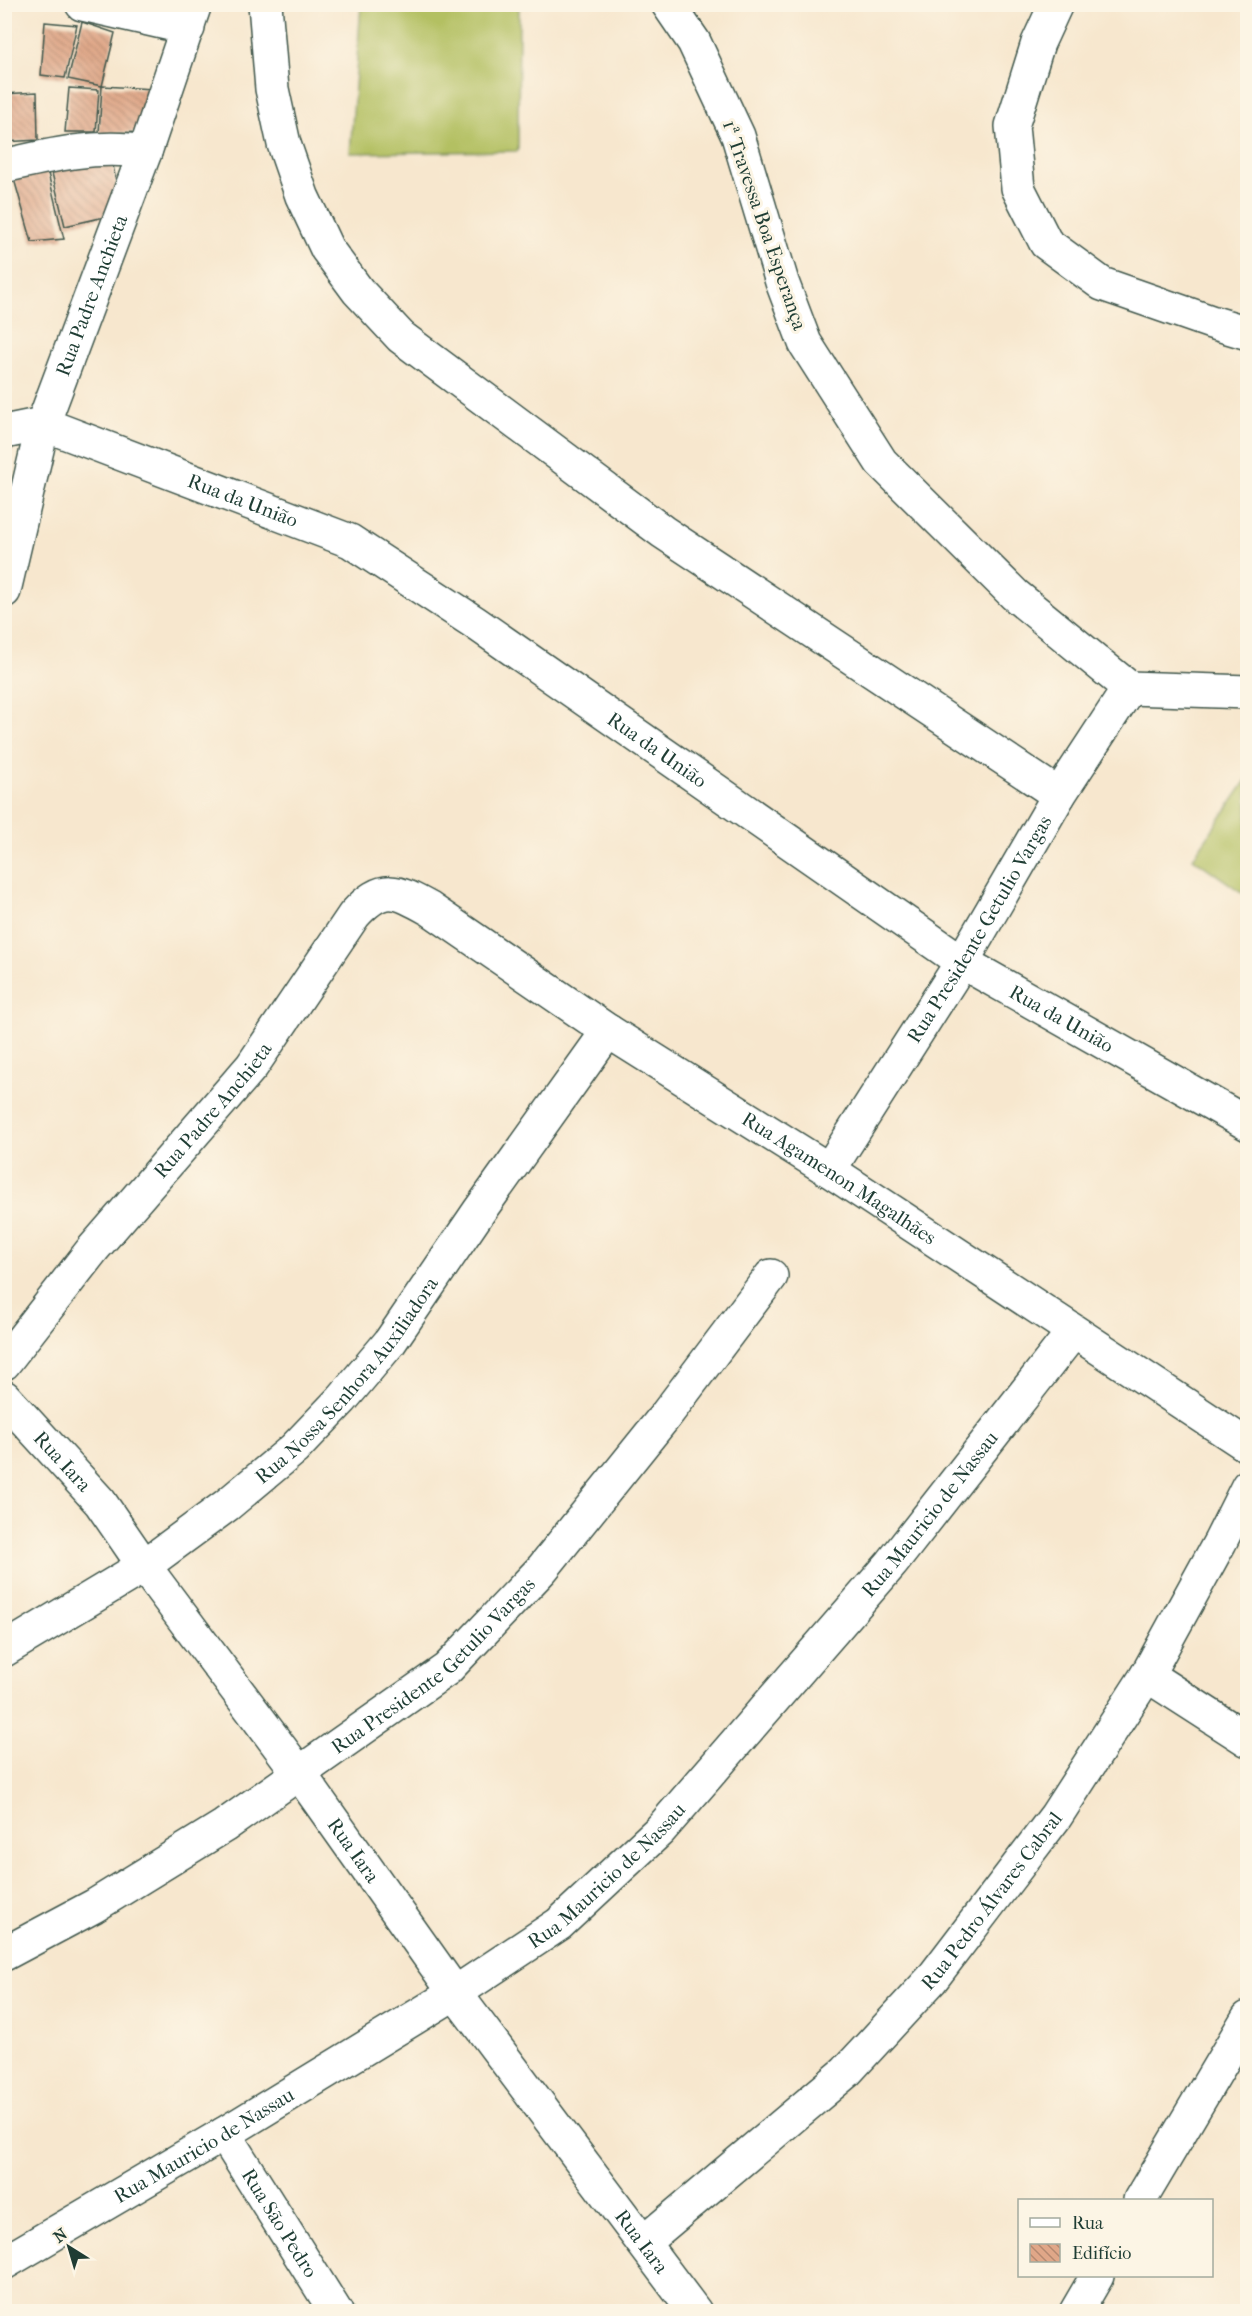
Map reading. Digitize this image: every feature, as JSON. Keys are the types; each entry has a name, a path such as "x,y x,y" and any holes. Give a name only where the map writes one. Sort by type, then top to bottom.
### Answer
{"street":[{"path":"82,4 191,16"},
{"path":"266,4 272,89 284,144 302,196 327,249 358,291 401,337 663,532 1059,795"},
{"name":"1ª Travessa Boa Esperança","path":"668,4 694,42 738,136 782,282 805,343 881,462 1015,595 1129,688"},
{"path":"1056,4 1038,43 1012,126 1018,188 1046,243 1102,284 1248,333"},
{"name":"Rua Padre Anchieta","path":"4,591 44,424 145,152 191,16"},
{"path":"4,166 59,153 128,149 145,152"},
{"path":"4,432 44,424"},
{"name":"Rua da União","path":"44,424 350,541 484,629 962,962 1248,1124"},
{"path":"1129,688 1248,692"},
{"name":"Rua Presidente Getulio Vargas","path":"829,1170 962,962 1059,795 1129,688"},
{"name":"Rua Padre Anchieta","path":"4,1363 93,1249 252,1066 354,915 365,903 396,892 430,909"},
{"name":"Rua Agamenon Magalhães","path":"430,909 608,1031 829,1170 1248,1446"},
{"name":"Rua Nossa Senhora Auxiliadora","path":"4,1650 144,1566 227,1505 294,1449 342,1399 390,1342 480,1210 608,1031"},
{"name":"Rua Presidente Getulio Vargas","path":"4,1954 93,1906 224,1826 447,1669 542,1569 666,1415 771,1276"},
{"name":"Rua Mauricio de Nassau","path":"4,2263 224,2134 455,1993 559,1924 660,1830 891,1563 1073,1332"},
{"name":"Rua Iara","path":"4,1397 100,1502 144,1566 299,1773 455,1993 695,2312"},
{"name":"Rua Pedro Álvares Cabral","path":"644,2242 846,2072 932,1980 1056,1816 1147,1675 1221,1542 1248,1486"},
{"path":"1147,1675 1248,1740"},
{"path":"1141,2199 1248,2018"},
{"name":"Rua São Pedro","path":"224,2134 336,2312"},
{"path":"1076,2312 1096,2277"}],"green space":[{"path":"361,5 519,5 518,151 350,153"},
{"path":"1247,779 1247,896 1193,858"}],"building":[{"path":"45,22 77,25 65,78 41,75"},
{"path":"82,22 115,33 102,86 68,79"},
{"path":"102,86 153,89 149,132 99,133"},
{"path":"69,88 99,90 96,132 65,132"},
{"path":"37,92 38,140 4,142 4,94"},
{"path":"112,160 122,213 65,226 51,169"},
{"path":"47,169 64,239 32,242 14,179"}]}
